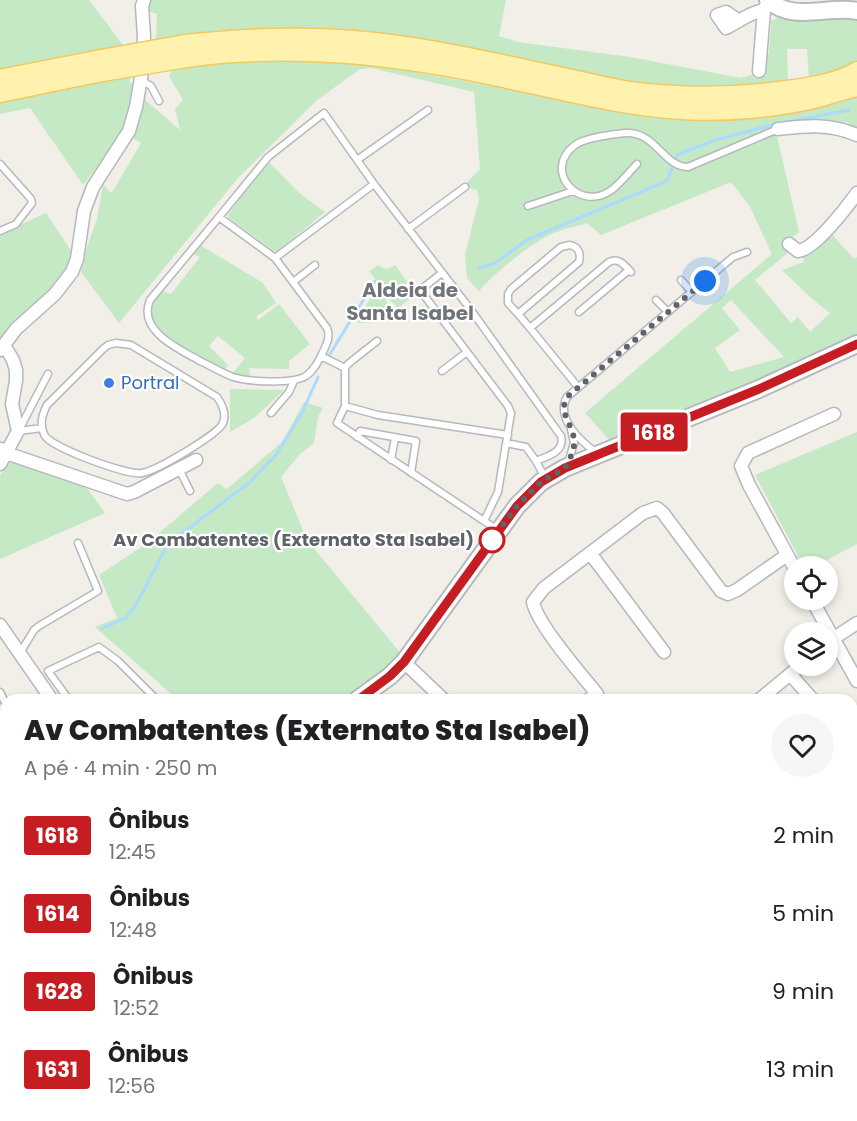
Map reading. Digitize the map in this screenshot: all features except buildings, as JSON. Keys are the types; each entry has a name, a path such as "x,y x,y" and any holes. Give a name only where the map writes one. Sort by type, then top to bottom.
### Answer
{"main road":[{"path":"0,79 277,38 374,42 442,51 626,90 682,96 765,93 801,88 844,77 857,71"},
{"path":"185,51 350,53 415,61 614,102 681,110 727,110 771,106 857,87"},
{"path":"0,93 102,65"}],"street":[{"path":"0,464 3,450 18,431 12,404 16,370 13,360 2,347 16,329 55,294 72,273 77,259 84,211 93,187 129,132 141,80 144,37 141,2"},
{"path":"767,3 796,13 850,9 857,11"},
{"path":"739,21 767,3"},
{"path":"759,71 767,3"},
{"path":"778,129 825,126 840,128 857,135"},
{"path":"789,244 798,251 806,249 839,217 857,193"},
{"path":"365,694 390,676 404,662 517,506 546,479 565,468 759,389 857,344"},
{"path":"592,694 534,611 532,602 544,588 643,513 657,508 721,591 728,594 737,590 787,555 741,466 748,453 834,414"},
{"path":"3,450 127,494 196,460"},
{"path":"590,553 664,652"},
{"path":"838,635 857,623"},
{"path":"0,625 48,694"},
{"path":"838,652 857,681"},
{"path":"404,662 438,694"},
{"path":"771,694 789,676"},
{"path":"799,676 809,694"}],"lane":[{"path":"141,80 151,86 159,102"},
{"path":"357,160 428,110"},
{"path":"219,217 275,258 327,328 329,336 321,356 317,365 307,375 294,381 247,379 225,374 168,342 156,332 148,319 147,308 150,300 268,157 324,113 561,436 562,444 558,451 536,461"},
{"path":"637,164 610,191 592,195 576,194 562,173 562,165 571,149 581,141 636,133 650,140 674,163 688,166 778,129"},
{"path":"0,164 32,203 16,224 0,231"},
{"path":"275,258 374,184"},
{"path":"408,229 465,187"},
{"path":"528,206 573,191"},
{"path":"518,314 579,262 580,253 574,246 561,248 508,294 508,303 578,387"},
{"path":"600,454 588,446 564,416 563,408 567,397 733,258 747,252"},
{"path":"530,328 609,262 616,260 621,262 630,271 579,312"},
{"path":"293,282 315,265"},
{"path":"442,273 420,291 510,409 511,417 498,492 484,521"},
{"path":"681,280 692,292"},
{"path":"656,300 668,312"},
{"path":"377,341 345,368 345,406 337,423 499,531"},
{"path":"116,343 131,345 206,389 217,397 224,414 223,423 208,438 150,471 139,474 61,448 46,437 42,428 43,413 54,397 102,349 116,343"},
{"path":"442,371 467,352"},
{"path":"321,356 345,368"},
{"path":"18,431 48,374"},
{"path":"271,413 289,392 294,381"},
{"path":"345,406 378,415 508,435"},
{"path":"565,468 574,443 569,423"},
{"path":"18,431 42,428"},
{"path":"357,437 360,431 416,441 411,473"},
{"path":"391,460 395,438"},
{"path":"506,443 526,447 546,479"},
{"path":"178,469 190,491"},
{"path":"20,654 34,630 98,591 78,543"},
{"path":"65,694 48,671 99,647 118,661 151,694"}],"green space":[{"path":"0,0 89,0 123,45 0,71"},
{"path":"151,0 506,0 499,36 518,42 630,57 741,78 754,74 769,53 771,21 777,18 846,15 857,21 857,62 850,69 809,78 807,49 787,49 788,81 776,84 692,88 156,40 157,14 148,11"},
{"path":"260,59 364,63 600,106 770,113 857,97 857,128 847,122 775,127 799,232 783,245 790,251 755,280 791,323 798,317 810,332 830,313 782,270 804,262 802,257 830,232 854,259 857,257 857,335 724,397 612,443 585,413 772,254 750,207 733,184 729,183 601,235 587,223 563,230 542,239 522,252 479,291 467,278 465,255 479,199 477,190 470,188 467,182 480,169 474,92 371,68 360,69 316,101 238,178 119,323 81,272 97,219 103,184 111,193 113,191 141,143 131,137 143,98 180,130 175,109 183,100 169,76 173,68","holes":["731,300 784,357 730,372 715,348 740,330 722,308"]},
{"path":"130,77 130,83 136,85 121,137 83,185 30,108 0,114 0,102"},
{"path":"268,161 298,192 325,212 278,251 274,251 229,218 228,214"},
{"path":"46,213 72,252 71,264 44,301 0,340 0,234"},
{"path":"200,245 263,283 276,303 256,317 258,320 279,304 310,344 289,361 289,369 249,368 250,376 233,373 245,358 218,336 209,346 228,365 225,369 177,343 155,325 150,315 151,303 163,291 171,294 200,257 193,254"},
{"path":"378,265 386,269 395,265 416,294 398,308 388,298 385,301 392,309 372,323 358,323 357,320 376,289 381,286 369,271"},
{"path":"230,389 284,390 254,418 230,432"},
{"path":"304,402 323,408 318,417 314,443 300,454 281,477 307,540 402,655 384,673 355,694 171,694 95,627 117,618 99,575 146,544 218,483 227,489 282,442"},
{"path":"857,432 857,544 835,556 798,556 755,475"},
{"path":"18,460 87,488 105,513 0,559 0,476 7,466"}],"waterway":[{"path":"782,123 849,110"},
{"path":"479,268 495,263 527,240 667,181 677,155 715,140 776,124"},
{"path":"330,354 375,281"},
{"path":"101,629 126,618 136,605 168,544 250,482 276,455 302,413 318,377"}],"bus line":[{"name":"1618","path":"367,694 404,662 517,506 541,482 565,468 759,389 857,344"}],"place":[{"name":"Portral","path":"109,383"},
{"name":"Av Combatentes (Externato Sta Isabel)","path":"492,540"}],"district":[{"name":"Aldeia de Santa Isabel","path":"410,302"}],"route":[{"path":"492,540 488,545 517,506 541,482 565,468 574,443 569,423 564,416 564,401 567,397 705,281"}]}
